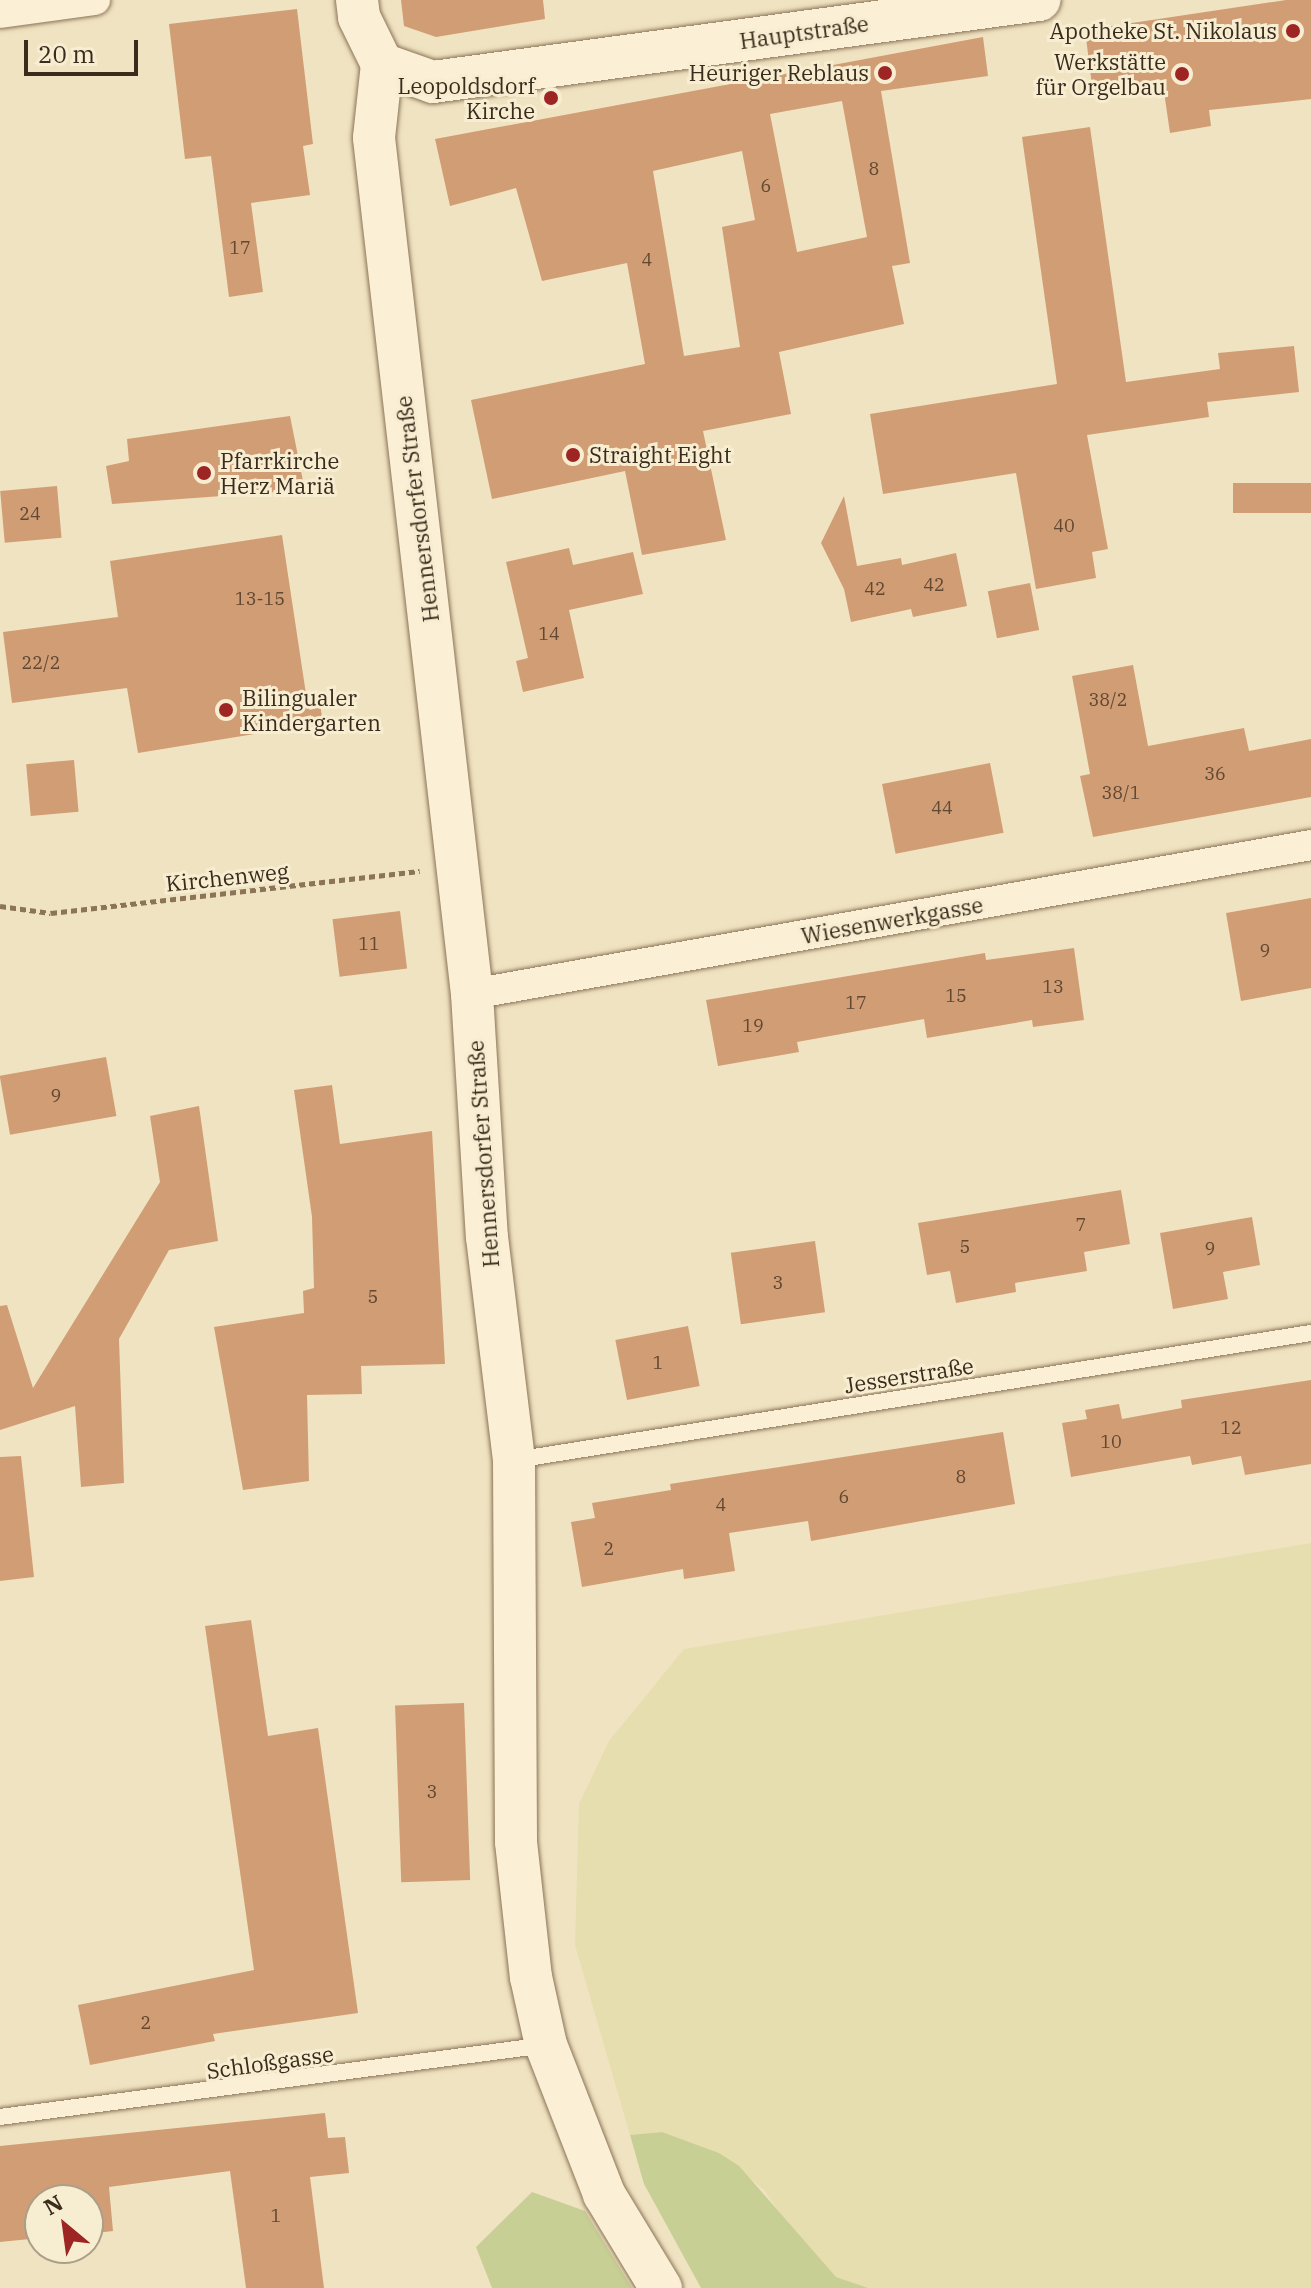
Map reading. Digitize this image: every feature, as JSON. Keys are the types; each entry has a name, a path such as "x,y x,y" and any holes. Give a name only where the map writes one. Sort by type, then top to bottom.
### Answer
{"street":[{"path":"0,13 95,0"},
{"path":"357,0 359,17 382,64"},
{"name":"Hauptstraße","path":"382,64 433,82 1039,0"},
{"name":"Hennersdorfer Straße","path":"382,64 374,138 472,994 487,1237 514,1460 516,1842 531,1977 546,2045 604,2194 661,2288"},
{"name":"Wiesenwerkgasse","path":"472,994 1311,845"}],"lane":[{"name":"Jesserstraße","path":"514,1460 1311,1333"},
{"name":"Schloßgasse","path":"0,2117 546,2045"}],"path":[{"name":"Kirchenweg","path":"0,906 51,913 458,867"}],"shaded area":[{"path":"1311,1543 1311,2288 868,2288 836,2277 797,2238 764,2190 719,2153 662,2132 630,2135 575,1945 579,1804 609,1741 684,1649"}],"green space":[{"path":"662,2132 719,2153 739,2166 836,2277 868,2288 701,2288 644,2184 630,2135"},
{"path":"532,2192 585,2211 632,2288 492,2288 476,2247"}],"building":[{"path":"401,0 543,0 545,19 436,37 404,26"},
{"path":"1286,0 1311,0 1311,99 1209,110 1211,126 1170,133 1163,85 1093,93 1085,30"},
{"path":"297,9 313,144 303,146 310,195 251,203 263,292 229,297 211,156 185,159 169,24"},
{"path":"983,37 988,76 881,91 910,263 892,266 904,324 779,352 791,414 703,431 726,540 642,555 625,471 492,499 471,400 645,364 627,263 542,281 516,188 450,206 435,139","holes":["842,101 867,237 797,252 770,114","742,151 755,220 722,227 740,347 684,356 653,171"]},
{"path":"1090,127 1126,382 1220,369 1218,353 1294,346 1299,392 1207,402 1209,417 1087,435 1108,549 1092,552 1096,578 1036,589 1016,473 883,494 870,414 1057,384 1022,137"},
{"name":"Pfarrkirche Herz Mariä","path":"290,416 303,481 276,487 276,492 112,504 106,466 129,461 127,439"},
{"path":"1233,483 1311,483 1311,513 1233,513"},
{"path":"57,486 62,538 5,543 0,491"},
{"path":"844,496 857,566 901,558 902,565 956,553 967,606 913,617 911,609 851,622 844,589 821,543"},
{"path":"282,535 306,694 318,692 323,723 138,753 127,688 12,703 3,632 118,617 110,561"},
{"path":"569,548 573,565 633,552 643,594 569,610 584,678 523,692 516,661 528,658 506,562"},
{"path":"1030,583 1039,630 997,638 988,591"},
{"path":"1133,665 1148,746 1244,728 1249,751 1311,739 1311,797 1093,837 1080,776 1090,774 1072,676"},
{"path":"74,760 79,812 31,816 26,764"},
{"path":"990,763 1004,833 896,854 882,784"},
{"path":"1311,898 1311,988 1241,1001 1226,913"},
{"path":"400,911 407,969 340,977 333,919"},
{"path":"1074,948 1084,1020 1033,1027 1032,1020 927,1038 924,1019 797,1042 799,1052 718,1066 706,1000 985,953 986,960"},
{"path":"106,1057 116,1116 10,1135 0,1076"},
{"path":"332,1085 340,1144 432,1131 445,1364 361,1366 362,1394 307,1395 309,1481 243,1490 214,1327 304,1313 303,1291 314,1288 312,1217 294,1090"},
{"path":"199,1106 218,1241 169,1250 119,1339 124,1483 81,1487 75,1406 0,1430 0,1306 7,1305 33,1388 160,1182 150,1116"},
{"path":"1121,1190 1130,1244 1084,1252 1087,1271 1015,1283 1016,1292 956,1303 950,1271 927,1275 918,1223"},
{"path":"1252,1217 1260,1265 1223,1272 1228,1299 1173,1309 1160,1233"},
{"path":"815,1241 825,1312 741,1324 731,1253"},
{"path":"688,1326 700,1386 627,1400 615,1340"},
{"path":"1311,1380 1311,1464 1245,1475 1241,1456 1192,1465 1190,1456 1071,1477 1062,1423 1087,1419 1085,1410 1119,1404 1122,1419 1182,1408 1181,1400"},
{"path":"1003,1432 1015,1504 811,1541 808,1521 729,1533 735,1571 684,1579 683,1569 582,1587 571,1522 595,1518 592,1503 671,1490 670,1484"},
{"path":"21,1456 34,1577 0,1581 0,1457"},
{"path":"251,1620 268,1736 318,1728 358,2013 213,2034 215,2041 90,2065 78,2005 254,1970 205,1626"},
{"path":"464,1703 470,1880 401,1882 395,1705"},
{"path":"325,2113 328,2138 345,2137 349,2173 310,2177 324,2288 246,2288 230,2171 109,2187 113,2231 104,2232 104,2184 24,2184 24,2240 0,2242 0,2146"}],"place":[{"name":"Apotheke St. Nikolaus","path":"1293,31"},
{"name":"Heuriger Reblaus","path":"885,73"},
{"name":"Werkstätte für Orgelbau","path":"1182,74"},
{"name":"Leopoldsdorf Kirche","path":"551,98"},
{"name":"Straight Eight","path":"573,455"},
{"name":"Pfarrkirche Herz Mariä","path":"204,473"},
{"name":"Bilingualer Kindergarten","path":"226,710"}]}
